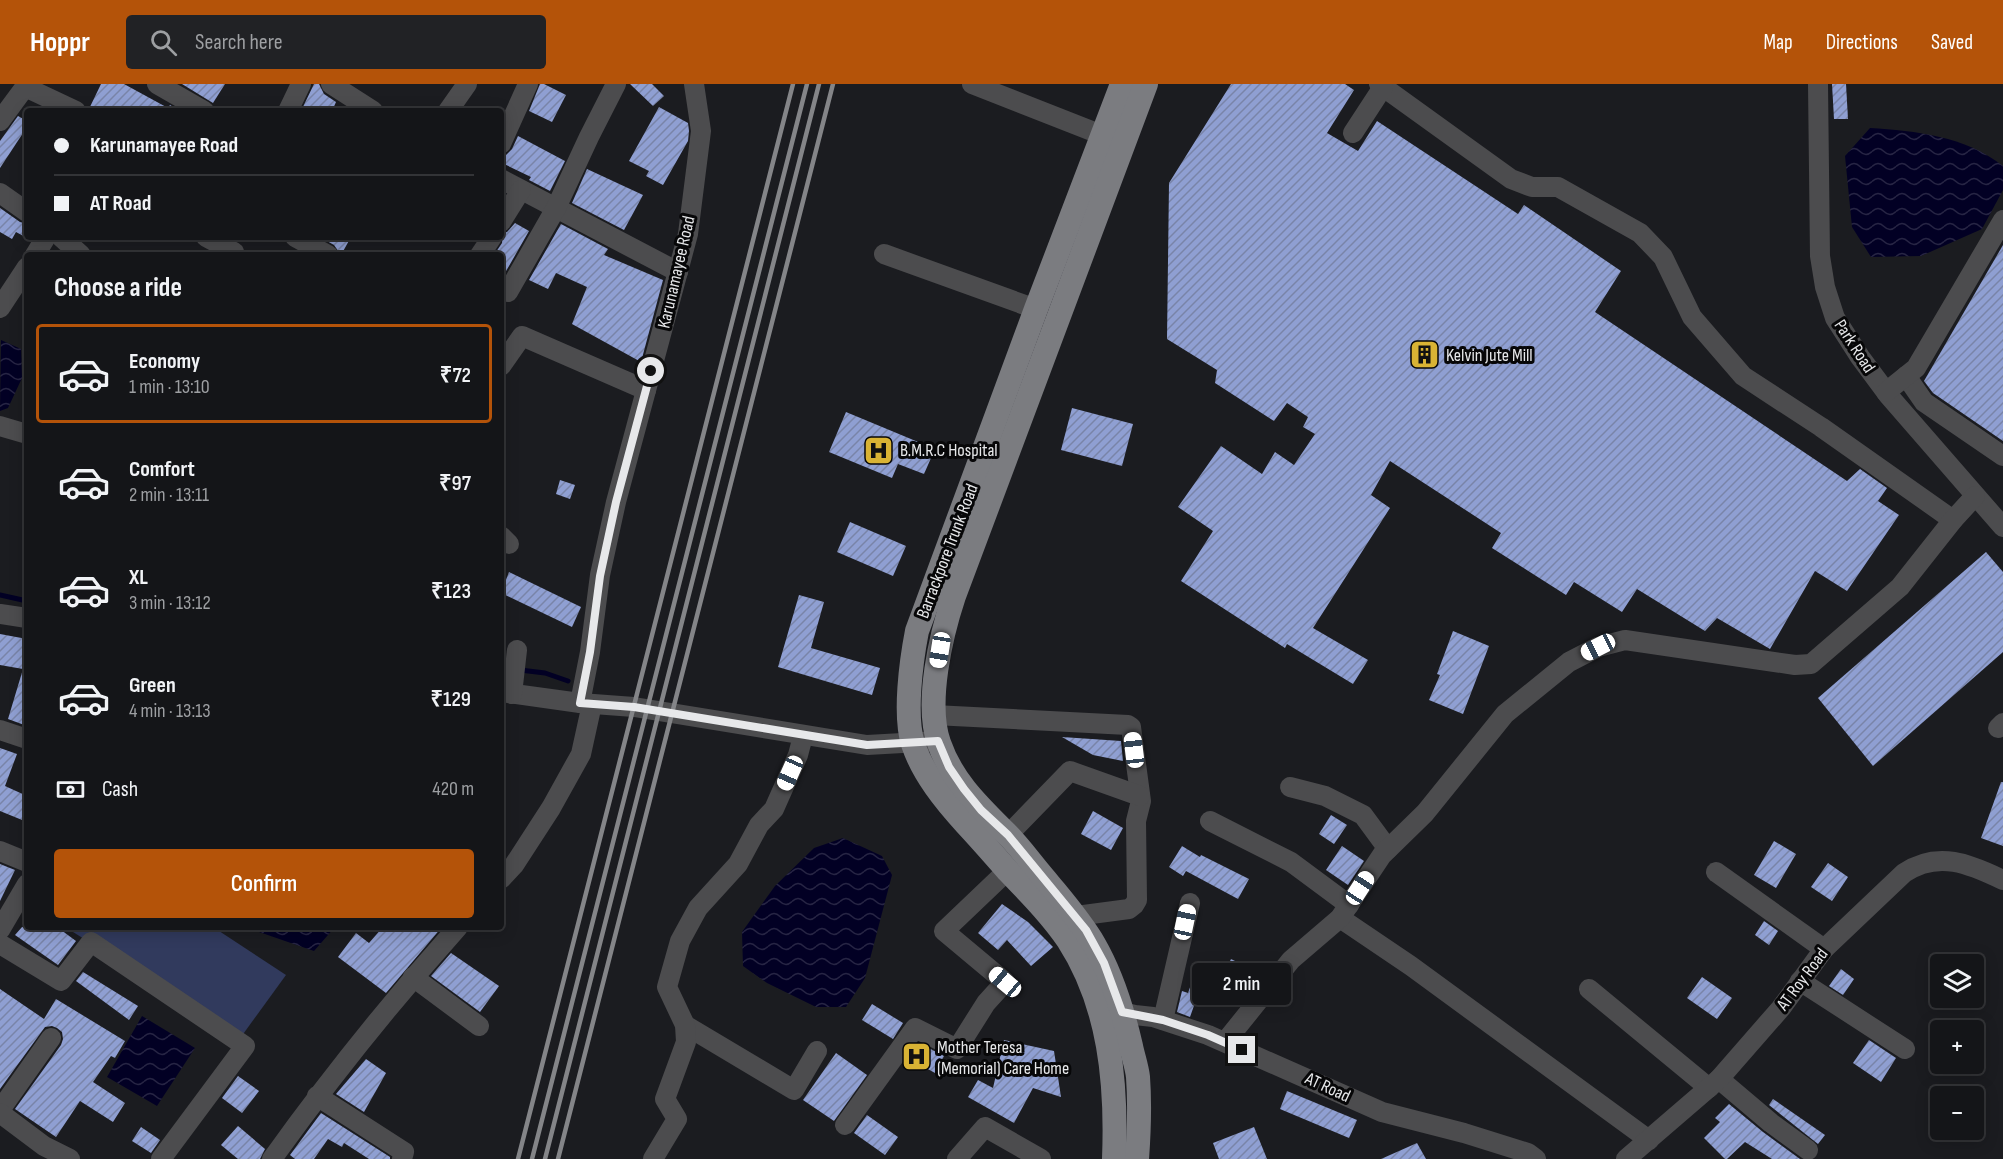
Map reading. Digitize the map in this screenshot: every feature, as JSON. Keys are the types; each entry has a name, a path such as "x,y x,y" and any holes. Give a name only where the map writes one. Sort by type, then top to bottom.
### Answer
{"main road":[{"name":"Barrackpore Trunk Road","path":"1114,1159 1115,1098 1106,1035 1098,1000 1083,966 1067,939 1037,901 948,804 929,778 913,744 910,716 911,666 916,631 1035,309 1122,84"},
{"name":"Barrackpore Trunk Road","path":"1137,1159 1138,1078 1122,1012 1104,963 1076,916 1008,835 981,810 964,789 949,767 938,741 934,715 936,674 944,627 954,596 1146,84"}],"street":[{"path":"157,84 199,108"},
{"path":"289,108 301,84"},
{"path":"331,84 368,108"},
{"path":"450,108 467,84"},
{"path":"504,137 528,84"},
{"path":"508,292 556,208 616,84"},
{"name":"Karunamayee Road","path":"504,876 514,865 551,808 581,754 590,652 600,576 616,502 688,234 701,131 694,84"},
{"path":"972,84 1102,135"},
{"name":"Park Road","path":"1818,84 1820,256 1825,287 1835,318 1886,392 2003,527"},
{"path":"0,122 24,85 70,108"},
{"path":"1353,133 1381,85 1511,179 1532,187 1557,187 1640,233 1663,257 1692,317 1743,376 1830,433 1953,519"},
{"path":"504,181 678,273"},
{"path":"504,217 522,190"},
{"path":"0,194 24,210"},
{"path":"1886,392 1916,368 2003,220"},
{"path":"64,240 78,252"},
{"path":"214,240 235,248"},
{"path":"300,240 322,252"},
{"path":"884,254 1035,309"},
{"path":"0,308 24,272"},
{"path":"504,362 522,336 646,390"},
{"path":"1906,375 1924,402 2003,456"},
{"path":"0,426 24,433"},
{"path":"1225,1042 1291,960 1344,912 1382,855 1425,813 1505,714 1569,662 1598,647 1625,640 1795,665 1811,664 1900,588 1953,519 1976,496"},
{"path":"0,614 24,618"},
{"path":"517,650 507,693 586,704 634,707 867,745 938,741"},
{"path":"934,715 1128,725 1131,727 1141,801 1136,821 1137,900 1129,909 1076,916"},
{"path":"0,730 24,738"},
{"path":"653,1159 676,1119 664,1099 686,1042 685,1025 667,987 680,941 698,908 738,864 759,825 774,809 798,755 803,736"},
{"path":"1008,835 1070,771 1140,796"},
{"path":"1290,787 1325,796 1363,815 1388,849"},
{"path":"1210,821 1291,862 1344,912 1420,973 1649,1140"},
{"path":"0,851 24,860"},
{"name":"AT Roy Road","path":"1626,1159 1714,1084 1767,1024 1824,949 1904,873 1916,865 1937,860 1963,863 2003,880"},
{"path":"845,1125 915,1028 957,1049 986,1003 1005,982 944,931 1008,870"},
{"path":"1716,872 1824,949"},
{"path":"0,930 24,889"},
{"path":"1163,1020 1190,903"},
{"path":"272,1159 317,1096 413,977 455,930"},
{"path":"0,944 61,981 91,942 245,1046 161,1159"},
{"path":"413,977 479,1026"},
{"path":"1800,981 1905,1049"},
{"path":"1589,989 1714,1084 1808,1150"},
{"name":"AT Road","path":"1122,1012 1163,1020 1225,1042 1382,1112 1464,1133 1528,1153 1536,1159"},
{"path":"685,1025 794,1090 817,1052"},
{"path":"51,1038 0,1112 44,1146 70,1159"},
{"path":"317,1096 404,1152 402,1159"},
{"path":"957,1159 985,1127 1041,1159"}],"shaded area":[{"path":"70,930 218,930 286,975 241,1037"}],"water":[{"path":"1870,128 1940,137 1973,148 2003,166 2003,190 1982,229 1921,256 1871,257 1852,227 1845,156"},
{"path":"1,340 21,349 22,378 8,408 0,411"},
{"path":"843,838 882,856 892,875 865,978 846,1007 816,1007 767,983 743,966 742,932 775,886 814,848"},
{"path":"254,930 332,930 314,951"},
{"path":"142,1016 195,1048 157,1106 107,1077"}],"building":[{"path":"101,84 124,84 168,108 89,108"},
{"path":"182,84 225,84 213,103"},
{"path":"314,84 319,84 324,94 336,102 333,108 302,108"},
{"path":"540,84 566,95 552,122 529,111"},
{"path":"630,84 652,84 664,96 653,106"},
{"name":"Kelvin Jute Mill","path":"1231,84 1345,84 1354,90 1327,133 1358,151 1377,121 1518,214 1524,205 1621,271 1595,312 1847,481 1860,469 1887,488 1878,501 1899,515 1847,591 1815,571 1770,649 1717,618 1705,631 1637,589 1622,612 1574,582 1566,595 1492,548 1501,533 1390,461 1371,495 1390,508 1313,628 1368,660 1353,684 1287,644 1285,648 1181,581 1213,531 1178,507 1221,446 1262,474 1275,452 1294,465 1315,434 1303,427 1308,417 1287,403 1274,421 1215,383 1217,370 1167,339 1169,183"},
{"path":"1832,84 1846,84 1848,119 1834,119"},
{"path":"659,107 688,123 689,131 688,141 663,185 646,176 649,171 629,161"},
{"path":"18,116 24,119 24,132 0,168 0,141"},
{"path":"518,136 565,161 550,191 529,180 531,177 504,164 506,155 512,149"},
{"path":"587,169 643,195 624,230 572,203"},
{"path":"0,208 24,223 24,236 16,232 12,239 0,232"},
{"path":"515,223 529,231 504,275 504,252 496,252 504,240 504,233"},
{"path":"561,224 608,249 604,255 663,280 641,362 572,324 587,287 556,273 548,289 529,280"},
{"path":"325,240 349,240 343,252 339,252 334,245"},
{"path":"2003,245 2003,441 1933,393 1924,381"},
{"path":"1072,408 1133,424 1122,466 1061,450"},
{"path":"846,412 935,449 924,474 898,464 892,478 829,452"},
{"path":"560,480 575,485 570,499 556,494"},
{"path":"850,522 906,546 893,576 837,552"},
{"path":"1986,552 2003,572 2003,652 1873,766 1818,698"},
{"path":"509,572 581,607 572,627 504,594 504,585"},
{"path":"799,595 824,602 811,648 880,668 872,695 778,667"},
{"path":"1453,631 1489,646 1463,714 1429,700 1440,675 1437,674"},
{"path":"0,634 24,638 24,725 8,719 23,669 0,665"},
{"path":"1062,737 1121,741 1123,761 1093,755"},
{"path":"0,748 17,754 5,786 24,795 24,821 0,811"},
{"path":"2001,782 2003,782 2003,846 1981,838"},
{"path":"1093,811 1123,828 1111,850 1081,834"},
{"path":"1331,815 1347,825 1334,844 1319,834"},
{"path":"1774,841 1796,854 1776,888 1754,875"},
{"path":"1182,846 1200,857 1201,855 1249,879 1238,899 1186,871 1183,876 1169,867"},
{"path":"1342,846 1364,861 1348,885 1326,870"},
{"path":"1828,863 1848,877 1832,901 1811,887"},
{"path":"0,864 15,870 0,901"},
{"path":"1002,904 1028,922 1053,947 1031,966 1007,940 998,950 978,933"},
{"path":"1764,921 1778,931 1769,945 1755,935"},
{"path":"22,927 24,930 61,930 76,941 58,965 15,935"},
{"path":"380,930 439,930 386,993 338,957 356,933 369,943"},
{"path":"451,953 499,986 480,1012 431,976"},
{"path":"1231,959 1263,975 1253,988 1224,973"},
{"path":"1841,969 1854,979 1843,995 1829,986"},
{"path":"83,972 138,1006 129,1020 76,981"},
{"path":"1194,976 1209,982 1202,1002 1196,1000 1190,1017 1177,1012 1182,991 1188,993"},
{"path":"1702,977 1732,998 1717,1019 1687,998"},
{"path":"0,989 44,1019 56,999 125,1041 115,1058 111,1056 93,1082 125,1103 113,1122 80,1101 56,1137 15,1109 63,1039 62,1032 57,1028 45,1027 0,1089"},
{"path":"872,1004 903,1023 893,1039 862,1020"},
{"path":"1004,1040 1054,1051 1061,1097 1033,1088 1014,1123 968,1097 978,1080 993,1088"},
{"path":"1869,1040 1896,1058 1881,1082 1853,1063"},
{"path":"919,1043 944,1056 935,1073 908,1058"},
{"path":"836,1053 867,1075 834,1121 803,1100"},
{"path":"366,1059 386,1073 364,1112 336,1094"},
{"path":"238,1076 259,1091 242,1113 222,1098"},
{"path":"1287,1091 1357,1120 1349,1138 1280,1109"},
{"path":"1773,1099 1825,1135 1818,1144 1769,1105"},
{"path":"1729,1104 1800,1159 1772,1159 1745,1142 1725,1159 1704,1138 1720,1122 1715,1118"},
{"path":"321,1113 390,1159 369,1159 344,1143 342,1147 328,1139 314,1159 295,1159 290,1155"},
{"path":"867,1115 898,1137 885,1155 854,1133"},
{"path":"238,1126 265,1149 260,1159 238,1159 221,1145"},
{"path":"141,1127 160,1140 151,1153 132,1141"},
{"path":"1254,1127 1267,1159 1219,1159 1213,1143"},
{"path":"1417,1143 1426,1159 1381,1159"}],"waterway":[{"path":"0,595 24,600"},
{"path":"520,670 545,673 568,681"}],"railway":[{"path":"518,1159 793,84"},
{"path":"532,1159 807,84"},
{"path":"545,1159 819,84"},
{"path":"558,1159 833,84"}],"place":[{"name":"Kelvin Jute Mill","path":"1425,355"},
{"name":"B.M.R.C Hospital","path":"879,450"},
{"name":"Mother Teresa (Memorial) Care Home","path":"916,1057"}],"route":[{"path":"651,371 616,502 600,576 590,652 580,703 634,707 867,745 938,741 949,767 964,789 981,810 1008,835 1086,930 1112,980 1122,1012 1163,1020 1208,1035 1242,1050"}]}
